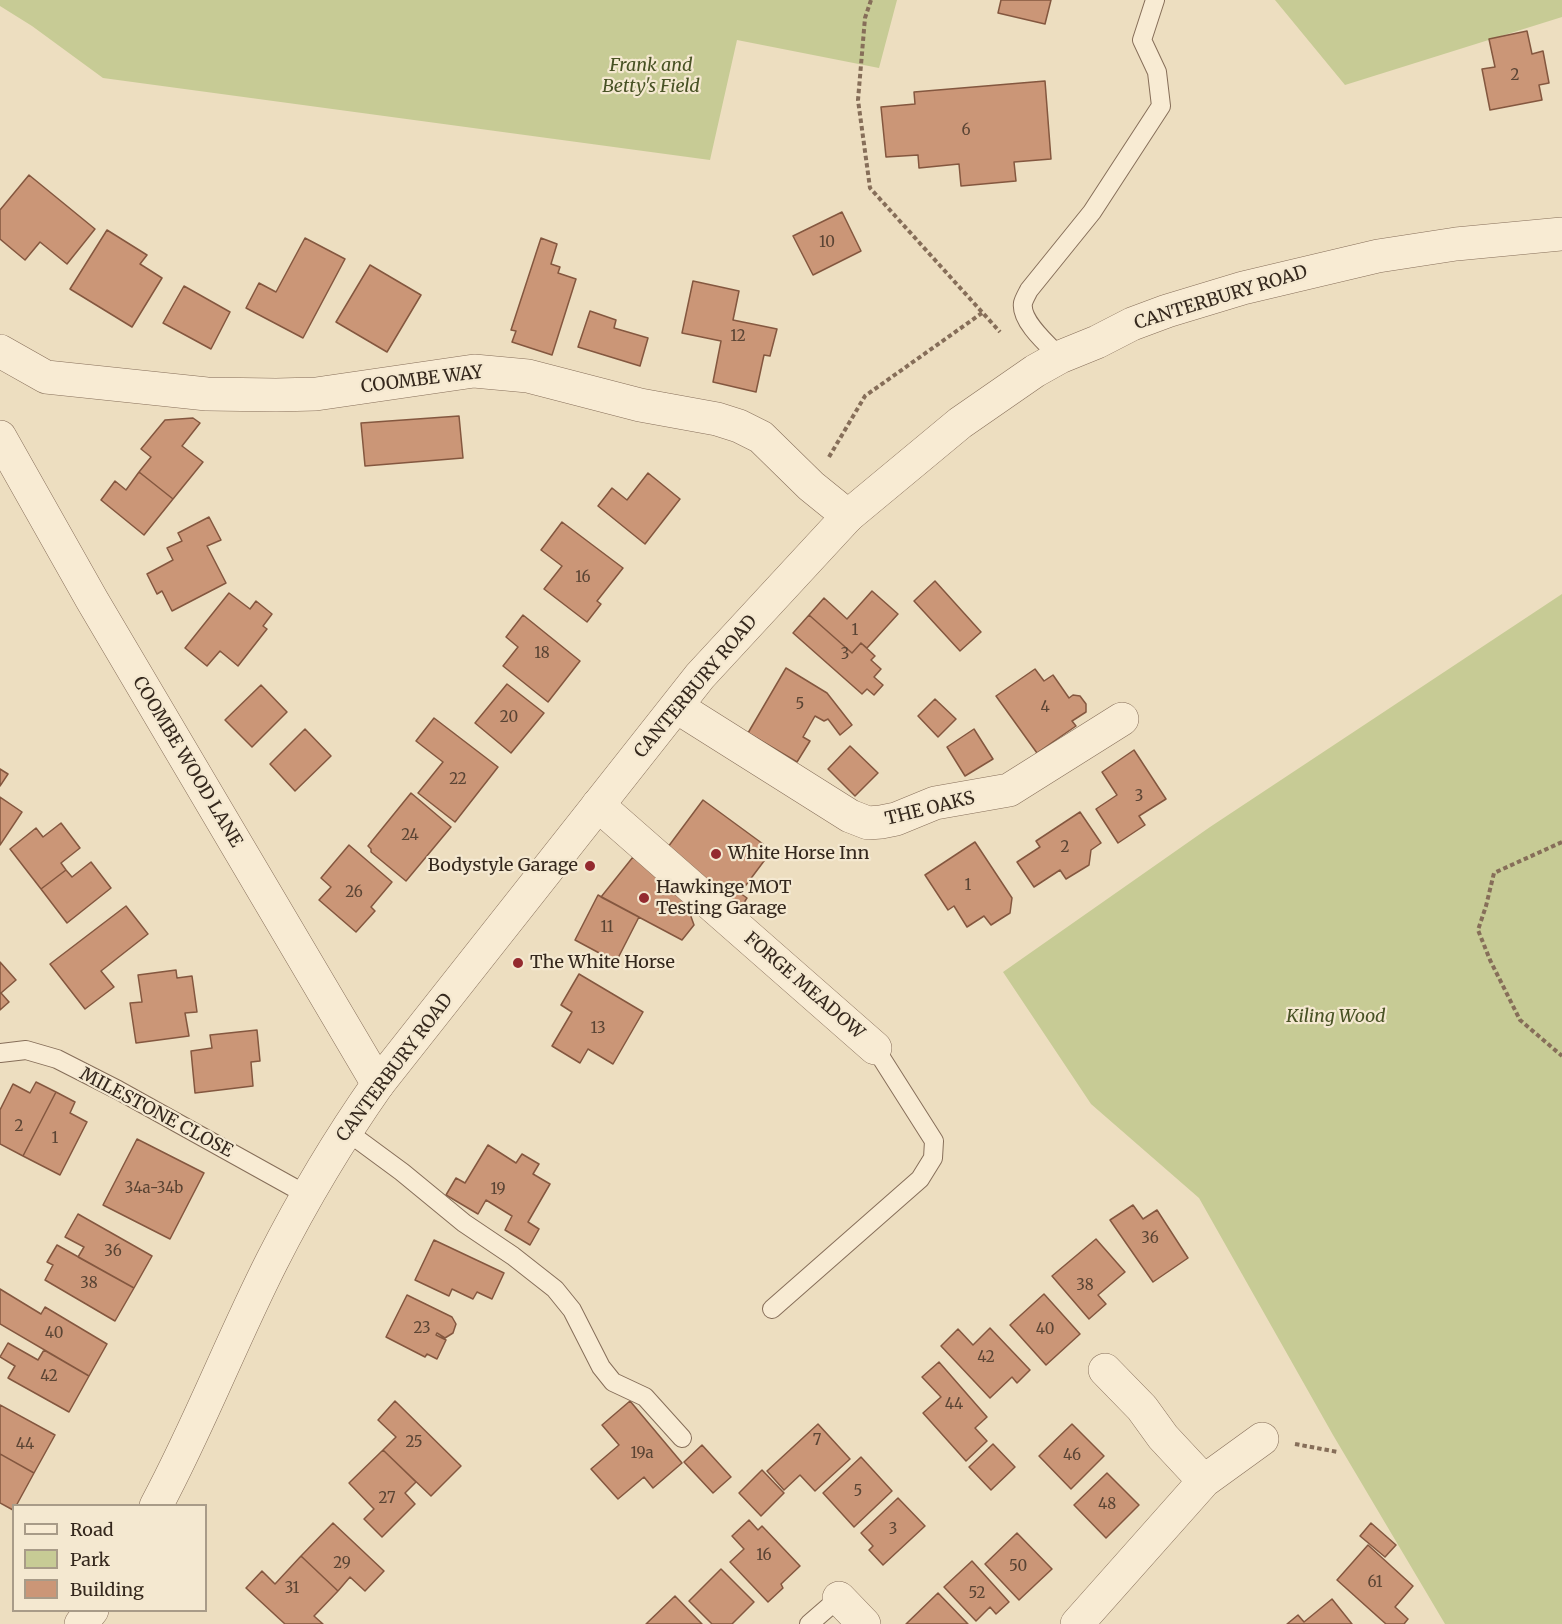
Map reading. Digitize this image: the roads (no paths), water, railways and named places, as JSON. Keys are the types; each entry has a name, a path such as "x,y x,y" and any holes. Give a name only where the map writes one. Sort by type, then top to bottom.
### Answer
{"street":[{"name":"CANTERBURY ROAD","path":"157,1504 183,1455 271,1263 345,1130 378,1084 700,676 848,516 960,423 1047,364 1132,324 1167,311 1303,272 1378,256 1456,244 1548,235"},
{"name":"COOMBE WAY","path":"0,351 46,377 207,394 316,394 474,370 528,376 640,405 717,419 739,426 761,437 811,486 848,516"},
{"name":"COOMBE WOOD LANE","path":"0,437 92,600 378,1084"},
{"name":"THE OAKS","path":"677,707 850,816 868,823 896,819 935,803 1009,790 1122,719"},
{"name":"FORGE MEADOW","path":"598,805 875,1048"},
{"path":"1105,1370 1142,1408 1163,1437 1204,1481"},
{"path":"1077,1624 1204,1481 1262,1439"},
{"path":"840,1598 864,1624"},
{"path":"81,1624 91,1612"}],"lane":[{"path":"1047,364 1034,329 1025,316 1023,304 1029,290 1092,212 1161,106 1157,72 1142,40 1155,0"},
{"path":"771,1309 920,1179 933,1158 934,1141 875,1048"},
{"name":"MILESTONE CLOSE","path":"0,1053 26,1050 57,1059 118,1090 307,1196"},
{"path":"345,1130 402,1172 464,1223 555,1288 572,1310 602,1367 613,1382 645,1397 682,1438"},
{"path":"809,1624 840,1598"}],"place":[{"name":"White Horse Inn","path":"716,854"},
{"name":"Bodystyle Garage","path":"590,866"},
{"name":"Hawkinge MOT Testing Garage","path":"644,898"},
{"name":"The White Horse","path":"518,963"}],"park label":[{"name":"Frank and Betty's Field","path":"651,76"},
{"name":"Kiling Wood","path":"1336,1017"}]}
